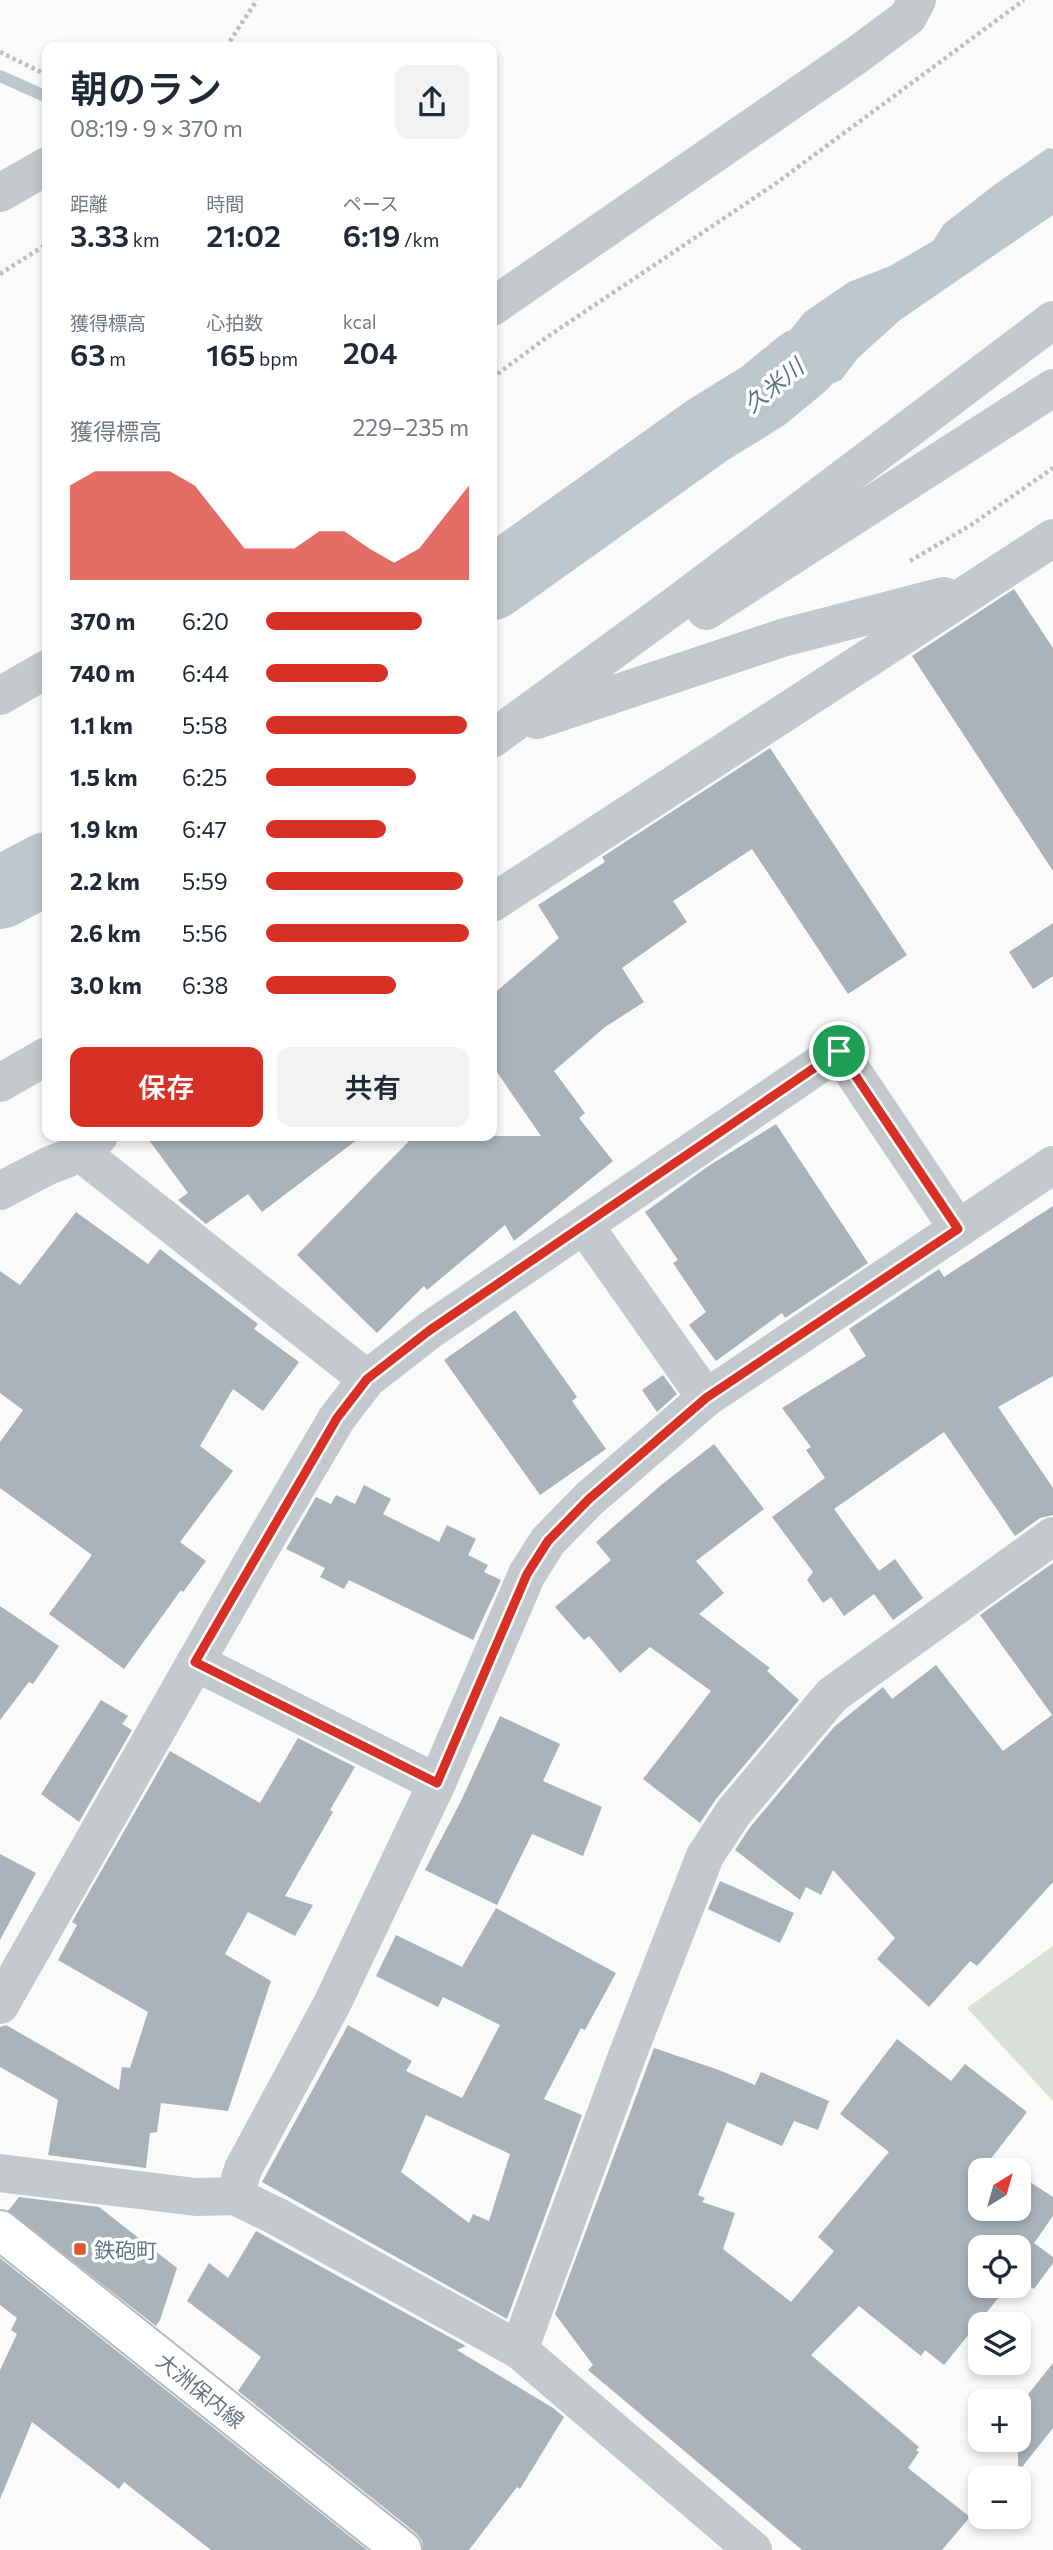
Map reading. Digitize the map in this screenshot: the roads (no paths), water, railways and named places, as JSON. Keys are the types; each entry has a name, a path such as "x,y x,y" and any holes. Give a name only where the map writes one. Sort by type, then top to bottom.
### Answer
{"main road":[{"name":"大洲保内線","path":"0,2230 402,2550"}],"street":[{"path":"497,304 857,55 908,17 917,0"},
{"path":"0,193 42,169"},
{"path":"497,735 733,562 1053,320"},
{"path":"497,745 1053,388"},
{"path":"497,900 1053,538"},
{"path":"535,721 782,638 931,601 994,577"},
{"path":"0,696 42,672"},
{"path":"0,2005 337,1418 367,1379 430,1330 839,1051 958,1229"},
{"path":"0,1083 42,1059"},
{"path":"0,1191 90,1144 367,1379"},
{"path":"235,2196 243,2169 332,2004 437,1783 527,1574 548,1541 589,1499 706,1398 1053,1165"},
{"path":"584,1226 706,1398"},
{"path":"519,2350 627,2056 705,1856 733,1812 832,1695 1053,1536"},
{"path":"195,1662 437,1783"},
{"path":"0,2172 196,2197 235,2196 276,2216 519,2350 753,2550"}],"water":[{"path":"1048,148 1053,149 1053,215 900,320 858,358 841,380 794,400 722,442 719,435 728,398 759,369 805,312 849,282 890,266 933,241 944,224"}],"waterway":[{"path":"0,76 42,95"},
{"name":"久米川","path":"497,580 708,430 763,396 802,364"},
{"name":"久米川","path":"0,893 42,871"}],"place":[{"name":"鉄砲町","path":"80,2249"}]}
